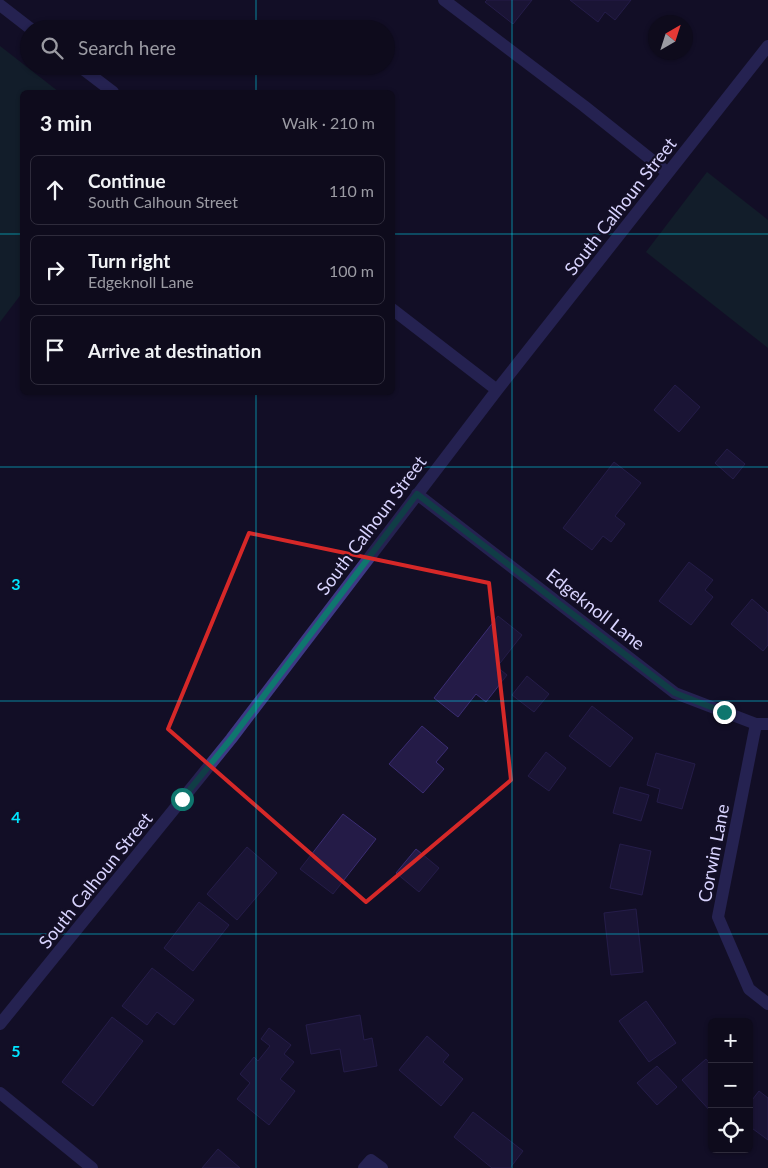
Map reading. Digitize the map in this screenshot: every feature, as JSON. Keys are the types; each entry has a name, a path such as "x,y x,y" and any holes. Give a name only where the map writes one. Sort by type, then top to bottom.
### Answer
{"street":[{"path":"444,0 584,106 668,174"},
{"path":"0,5 20,20"},
{"name":"South Calhoun Street","path":"0,1024 231,739 496,390 768,46"},
{"path":"91,75 110,90"},
{"path":"395,311 496,390"},
{"name":"Edgeknoll Lane","path":"417,494 675,693 762,724"},
{"name":"Corwin Lane","path":"762,724 718,917 749,989 768,1004"},
{"path":"0,1093 92,1168"},
{"path":"368,1164 382,1168"}],"highlighted area":[{"path":"249,533 489,583 511,780 366,902 168,729"}],"green space":[{"path":"0,46 20,62 20,75 37,75 56,90 20,90 20,296 0,322"},
{"path":"707,172 768,220 768,348 646,252"}],"building":[{"path":"487,0 532,0 513,24 485,2"},
{"path":"570,0 631,0 615,20 605,12 598,22"},
{"path":"675,385 700,407 679,432 654,410"},
{"path":"727,449 745,464 733,479 715,463"},
{"path":"614,462 641,483 615,516 625,524 611,542 603,536 592,550 563,528"},
{"path":"689,562 713,580 705,590 713,597 691,625 659,601"},
{"path":"752,599 768,613 768,645 763,651 731,624"},
{"path":"498,616 522,635 497,667 507,675 486,702 476,694 458,717 434,698"},
{"path":"527,676 549,694 534,712 512,695"},
{"path":"592,706 633,738 610,767 569,736"},
{"path":"422,726 448,748 436,762 444,769 423,793 389,764"},
{"path":"546,752 566,768 549,791 528,776"},
{"path":"656,753 695,764 682,809 657,802 660,789 647,785"},
{"path":"620,787 649,795 641,821 613,813"},
{"path":"343,814 376,839 333,894 300,869"},
{"path":"620,844 651,851 642,895 610,888"},
{"path":"247,847 277,873 237,920 207,894"},
{"path":"416,849 439,868 419,892 396,873"},
{"path":"199,902 229,925 193,971 164,948"},
{"path":"636,909 643,972 611,975 604,913"},
{"path":"152,968 194,1000 174,1025 157,1012 147,1025 122,1006"},
{"path":"646,1001 676,1043 649,1062 619,1021"},
{"path":"360,1015 364,1040 372,1038 377,1066 344,1072 340,1049 311,1054 306,1025"},
{"path":"112,1017 143,1041 93,1106 62,1082"},
{"path":"269,1028 291,1045 284,1054 294,1062 280,1079 295,1091 269,1125 237,1099 250,1083 240,1074 254,1057 258,1061 270,1046 261,1039"},
{"path":"427,1036 449,1055 443,1062 463,1079 441,1106 399,1070"},
{"path":"706,1059 708,1061 708,1109 682,1080"},
{"path":"657,1066 677,1087 657,1105 637,1083"},
{"path":"759,1091 768,1098 768,1140 753,1129 753,1099"},
{"path":"473,1112 523,1151 510,1168 492,1168 454,1137"},
{"path":"218,1149 240,1168 202,1168"}],"route":[{"path":"182,799 231,739 417,494 675,693 724,712"}]}
